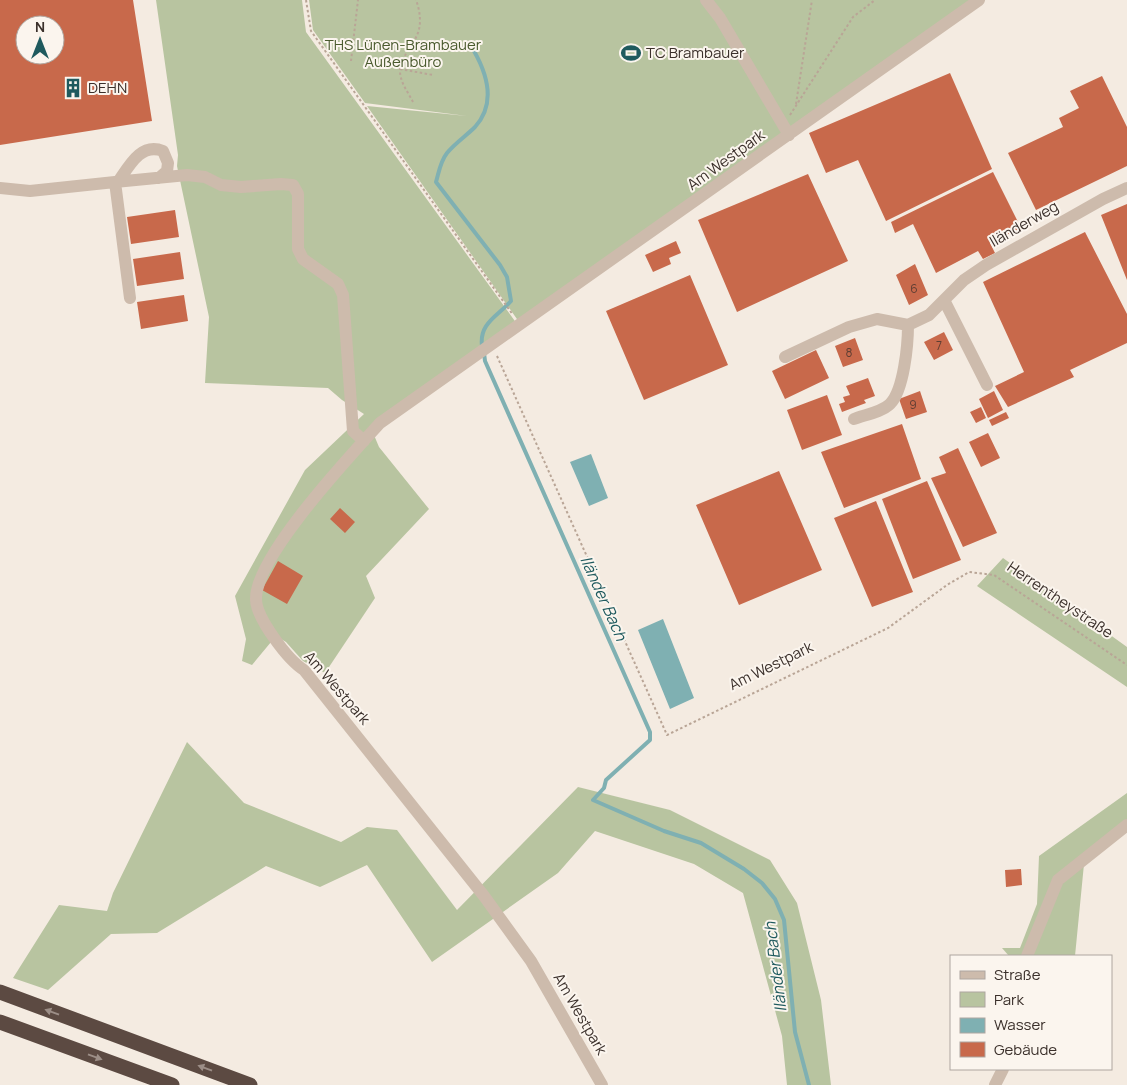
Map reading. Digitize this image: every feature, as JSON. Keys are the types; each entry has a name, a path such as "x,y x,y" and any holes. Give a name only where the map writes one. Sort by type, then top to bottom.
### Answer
{"highway":[{"path":"0,992 250,1085"},
{"path":"0,1022 172,1085"}],"street":[{"path":"706,0 786,130"},
{"name":"Am Westpark","path":"602,1085 531,960 484,896 310,678 294,663 267,627 256,600 259,579 280,544 338,470 380,423 491,346 786,130 979,0"},
{"path":"130,298 116,182 143,150 154,148 163,151 168,163 167,171 159,178"},
{"path":"0,188 30,192 187,175 205,177 221,185 293,185 298,194 298,249 303,259 338,284 344,295 353,431 364,441"},
{"name":"Iländerweg","path":"908,325 929,315 964,280 986,264 1095,203 1127,188"},
{"path":"944,300 987,386"},
{"path":"785,357 849,327 877,319 908,325 908,345 894,397 889,405 854,419"},
{"path":"1027,955 1058,880 1127,825"},
{"path":"995,1085 1002,1070"}],"path":[{"path":"306,0 311,31 506,306"},
{"path":"351,61 358,0"},
{"path":"413,102 400,77 400,69 404,56 418,35 420,21 416,0"},
{"path":"786,130 795,106 812,0"},
{"path":"795,106 853,17 875,0"},
{"path":"400,69 433,75"},
{"name":"Am Westpark","path":"491,346 667,735 870,636"},
{"name":"Herrentheystraße","path":"870,636 888,628 947,585 969,572 994,575 1127,665"}],"green space":[{"path":"156,0 302,0 306,32 517,324 371,428 379,447 429,509 366,576 375,598 325,673 303,661 286,642 276,636 252,665 242,661 246,639 235,596 305,470 364,414 342,400 328,388 205,383 209,317 177,166 178,155"},
{"name":"THS Lünen-Brambauer Außenbüro","path":"309,0 980,0 519,322 367,106 467,116 365,103 313,30"},
{"path":"1003,558 1127,647 1127,687 977,586"},
{"path":"187,742 244,803 341,842 367,827 397,830 457,910 578,787 670,810 770,860 797,903 821,1000 831,1085 787,1085 782,1036 743,893 694,864 595,831 558,873 432,962 367,865 320,887 266,866 157,933 111,934 48,990 13,978 59,905 107,911 113,893"},
{"path":"1127,793 1127,832 1084,864 1075,955 1008,955 1002,948 1020,948 1037,904 1039,856"}],"water":[{"path":"591,454 608,498 589,506 570,462"},
{"path":"663,619 694,698 670,709 638,630"}],"building":[{"name":"DEHN","path":"0,0 133,0 152,121 0,145"},
{"path":"950,73 992,169 886,221 858,160 826,173 809,133"},
{"path":"1102,76 1127,127 1127,166 1036,210 1008,153 1063,127 1059,118 1079,108 1070,91"},
{"path":"993,172 1021,228 990,243 995,253 983,259 978,251 936,273 913,224 895,233 891,222"},
{"path":"808,174 848,261 737,312 698,220"},
{"path":"1127,204 1127,280 1101,215"},
{"path":"175,210 179,237 131,244 127,217"},
{"path":"1085,232 1127,314 1127,343 1070,370 1074,377 1008,407 995,386 1024,372 983,282"},
{"path":"676,241 681,253 669,258 671,264 653,272 645,255"},
{"path":"180,252 184,279 137,286 133,259"},
{"path":"915,264 928,295 909,305 896,275"},
{"path":"690,275 728,365 644,400 606,311"},
{"path":"184,295 188,321 141,329 137,302"},
{"path":"944,332 953,350 934,360 924,342"},
{"path":"855,338 863,360 843,367 835,346"},
{"path":"816,350 829,378 785,399 772,371"},
{"path":"868,378 875,396 864,400 866,403 842,412 839,404 845,402 843,397 850,395 846,386"},
{"path":"920,391 927,412 906,419 899,399"},
{"path":"994,391 1003,410 988,418 979,399"},
{"path":"827,395 842,435 802,450 787,410"},
{"path":"981,407 986,418 976,423 970,412"},
{"path":"1006,412 1009,418 992,426 989,420"},
{"path":"902,424 921,479 844,508 821,452"},
{"path":"988,433 1000,458 981,467 969,442"},
{"path":"958,448 997,533 963,547 931,478 946,473 939,457"},
{"path":"779,471 822,570 739,605 696,505"},
{"path":"927,481 961,560 913,579 882,499"},
{"path":"876,501 913,592 872,607 834,518"},
{"path":"340,508 355,522 345,533 330,519"},
{"path":"278,561 303,576 287,604 262,590"},
{"path":"1021,869 1022,885 1006,887 1005,870"}],"waterway":[{"name":"Iländer Bach","path":"474,51 486,79 486,109 475,127 447,153 440,167 436,182 500,265 507,277 511,301 486,326 483,331 482,346"},
{"name":"Iländer Bach","path":"484,353 485,361 650,732 650,740 606,780 604,788 593,800 664,831 701,843 744,869 762,883 775,899 784,920 795,1032 809,1085"}],"place":[{"name":"TC Brambauer","path":"631,53"},
{"name":"DEHN","path":"73,88"}]}
